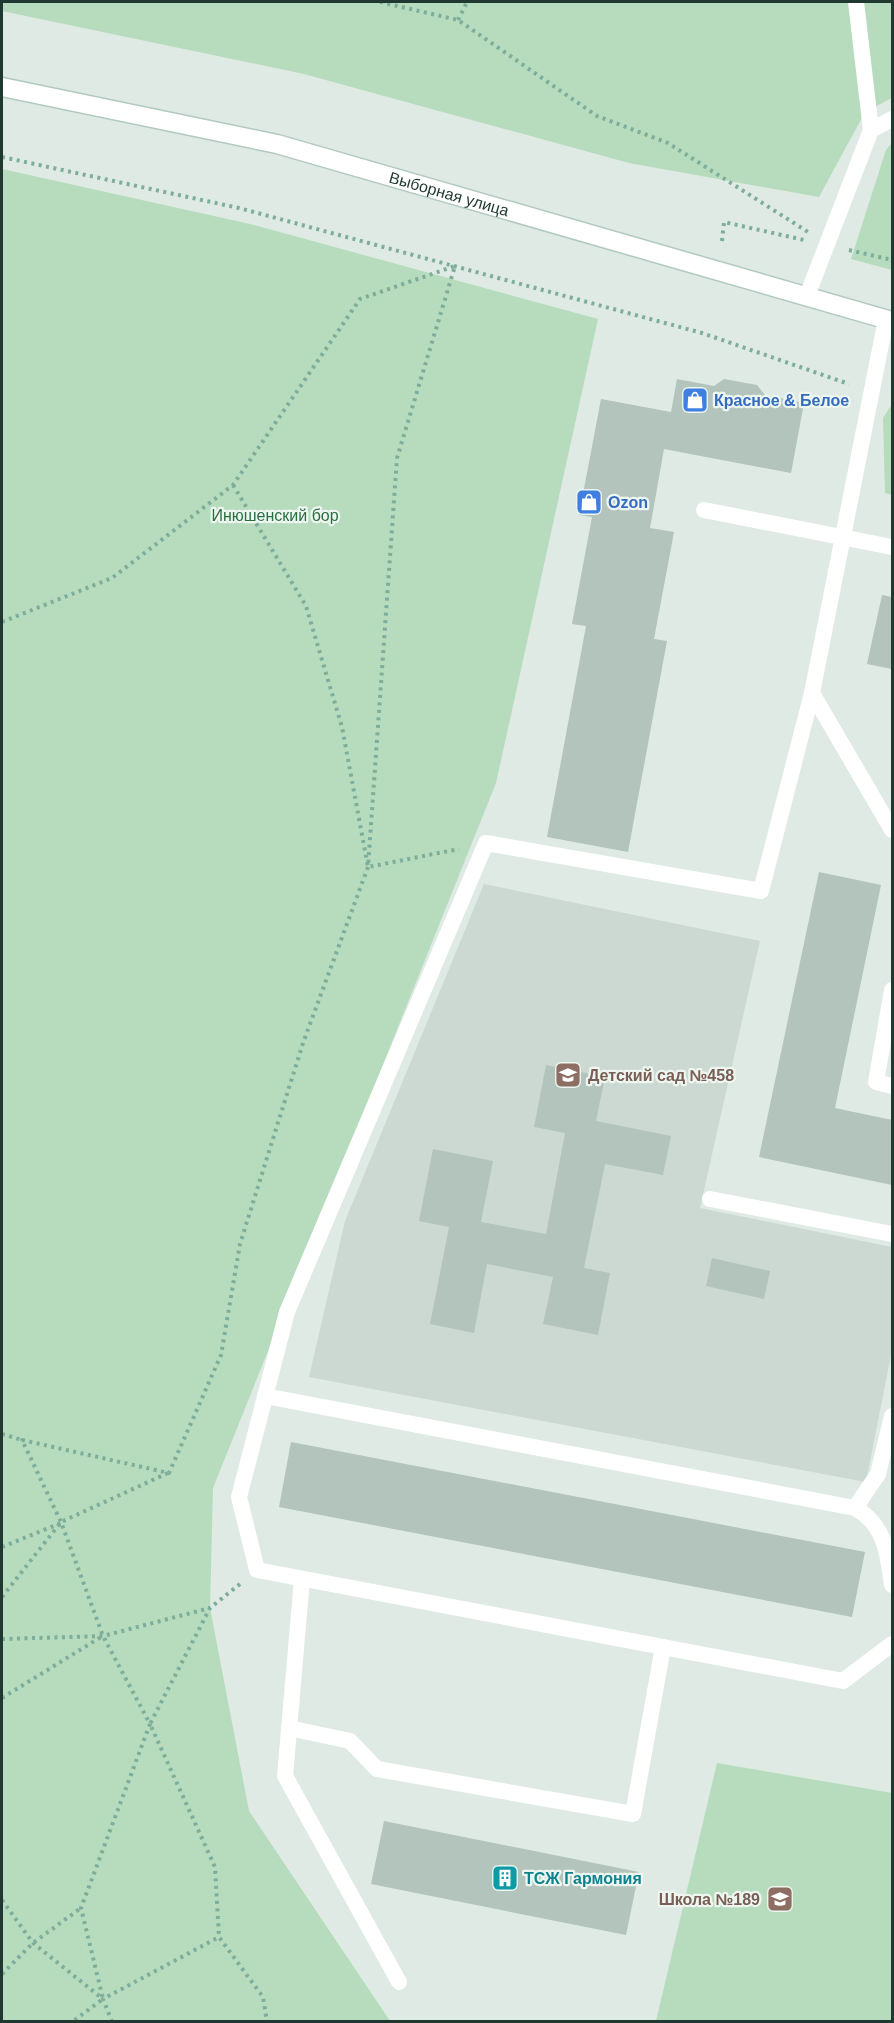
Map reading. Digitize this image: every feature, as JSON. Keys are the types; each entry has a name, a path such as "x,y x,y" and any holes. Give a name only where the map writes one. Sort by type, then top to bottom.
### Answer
{"main road":[{"name":"Выборная улица","path":"2,87 278,144 889,320"}],"lane":[{"path":"807,297 871,130 856,2"},
{"path":"871,130 892,119"},
{"path":"889,320 872,393 812,693 761,891 486,843 287,1312 239,1497 257,1570 843,1681 892,1644"},
{"path":"704,510 892,547"},
{"path":"812,693 892,830"},
{"path":"892,990 876,1082 892,1086"},
{"path":"710,1199 892,1234"},
{"path":"265,1396 855,1509 876,1523 888,1552 892,1585"},
{"path":"855,1509 878,1473 892,1416"},
{"path":"302,1579 285,1776 399,1982"},
{"path":"289,1728 350,1742 377,1769 633,1814 663,1647"}],"path":[{"path":"380,2 458,20 597,116 668,143 827,244"},
{"path":"458,20 468,2"},
{"path":"2,157 239,208 716,336 872,393"},
{"path":"722,241 724,222 892,260"},
{"path":"2,622 111,578 233,485 360,299 455,266"},
{"path":"2,1547 169,1473 221,1355 240,1244 303,1043 368,867 397,458 455,266"},
{"path":"233,485 306,606 342,727 368,867"},
{"path":"368,867 486,843"},
{"path":"2,1434 169,1473"},
{"path":"22,1440 61,1522 103,1636 150,1724 215,1866 219,1937 264,1997 267,2022"},
{"path":"2,1597 61,1522"},
{"path":"2,1974 33,1943 81,1908 150,1724 210,1608 257,1570"},
{"path":"2,1639 103,1636 210,1608"},
{"path":"2,1698 103,1636"},
{"path":"2,1900 33,1943 103,1999"},
{"path":"81,1908 103,1999 112,2022"},
{"path":"72,2022 103,1999 219,1937"}],"shaded area":[{"name":"Детский сад №458","path":"484,884 760,941 700,1208 892,1247 892,1350 866,1482 309,1377 345,1221"}],"green space":[{"path":"2,2 892,2 892,98 865,112 819,197 629,163 304,74 2,11"},
{"path":"892,143 892,270 851,259 886,150"},
{"name":"Инюшенский бор","path":"2,169 250,224 598,319 496,783 213,1488 210,1608 249,1811 390,2021 2,2022"},
{"path":"892,404 892,495 885,493 883,418"},
{"name":"Школа №189","path":"717,1763 892,1793 892,2021 656,2021"}],"building":[{"path":"677,379 714,386 724,379 757,385 765,395 804,403 791,473 664,449 650,528 674,532 654,639 667,641 628,852 547,837 586,626 572,624 592,517 579,515 601,399 671,412"},
{"path":"882,595 892,597 892,669 867,664"},
{"path":"819,872 881,885 835,1108 892,1120 892,1185 759,1157"},
{"path":"546,1065 605,1077 596,1121 671,1136 663,1175 605,1164 584,1268 610,1273 598,1335 543,1324 553,1277 487,1264 474,1333 430,1324 449,1227 419,1221 433,1149 493,1161 481,1222 546,1234 565,1133 534,1127"},
{"path":"712,1258 770,1271 764,1299 706,1286"},
{"path":"291,1442 865,1552 852,1617 279,1507"},
{"name":"ТСЖ Гармония","path":"384,1821 639,1872 626,1935 371,1884"}],"place":[{"name":"Красное & Белое","path":"695,400"},
{"name":"Ozon","path":"589,502"},
{"name":"Детский сад №458","path":"568,1075"},
{"name":"ТСЖ Гармония","path":"505,1878"},
{"name":"Школа №189","path":"780,1899"}]}
